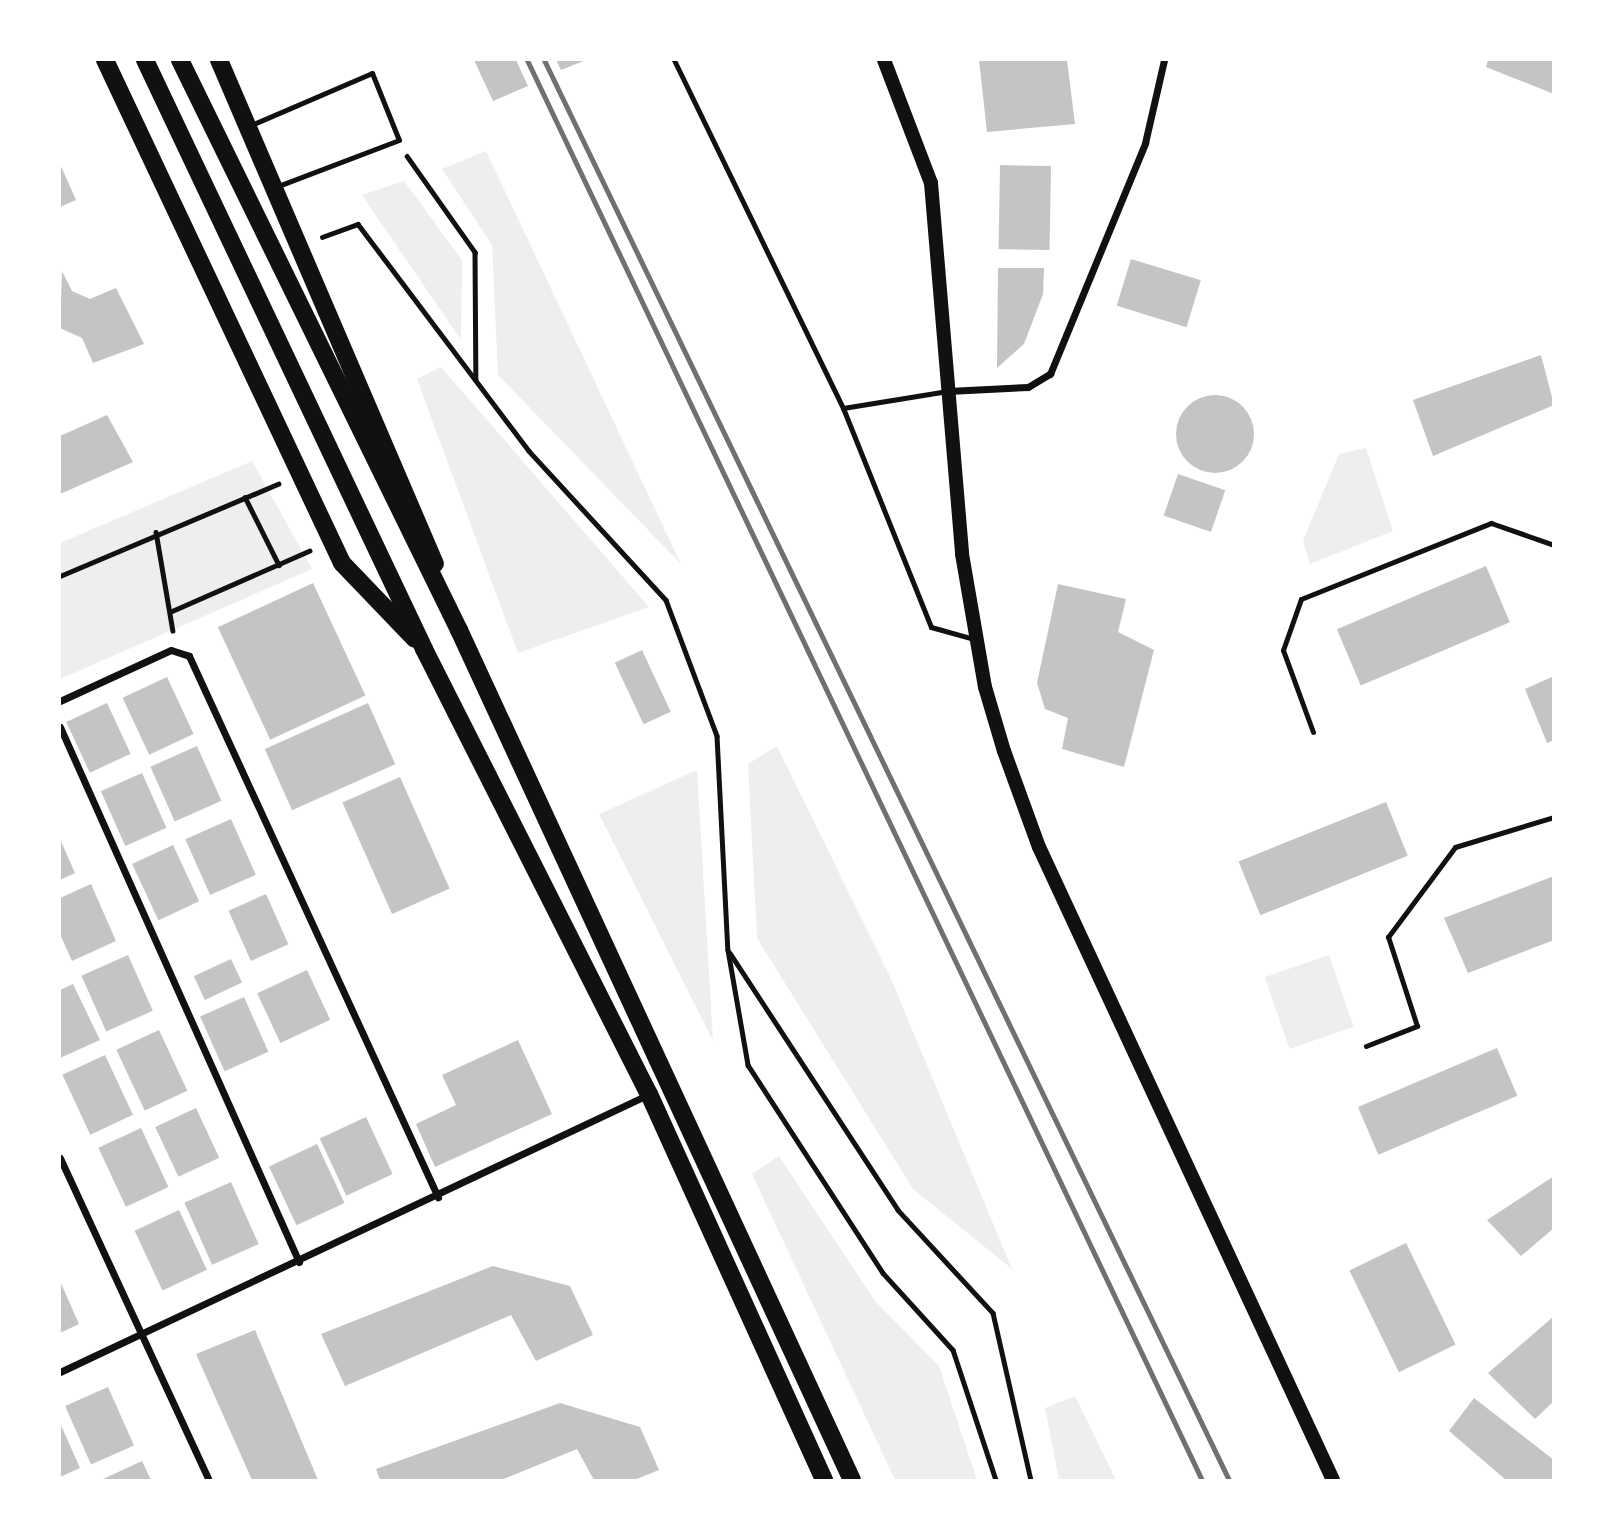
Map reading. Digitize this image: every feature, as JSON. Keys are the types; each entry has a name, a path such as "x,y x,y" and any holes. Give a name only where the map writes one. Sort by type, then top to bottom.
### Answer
{"main road":[{"path":"105,60 342,563 424,649"},
{"path":"145,60 424,649 649,1094 824,1480"},
{"path":"180,60 459,630 852,1480"},
{"path":"219,60 271,189 426,539 459,630"},
{"path":"884,60 931,183 948,391 975,639 1003,751 1039,847 1333,1480"}],"street":[{"path":"948,391 1028,387 1050,374 1145,143 1164,60"},
{"path":"60,701 171,650 189,656 438,1197"},
{"path":"60,727 299,1262"},
{"path":"60,1372 438,1197 649,1094"},
{"path":"60,1158 209,1480"}],"lane":[{"path":"674,60 843,408 932,627 975,639"},
{"path":"247,127 372,73 399,140 271,189"},
{"path":"843,408 948,391"},
{"path":"1313,732 1283,650 1301,599 1491,523 1553,545"},
{"path":"1366,1046 1417,1026 1388,937 1455,847 1553,817"}],"path":[{"path":"399,140 475,252 476,381"},
{"path":"322,237 358,224 528,451 666,600 716,736 728,950 748,1065 883,1273 953,1350 996,1480"},
{"path":"60,576 156,532 279,484"},
{"path":"244,496 279,565"},
{"path":"156,532 172,611 171,650"},
{"path":"172,611 316,549"},
{"path":"728,950 898,1210 993,1313 1031,1480"}],"shaded area":[{"path":"486,151 681,564 498,375 492,245 442,169"},
{"path":"404,181 462,260 461,340 362,195"},
{"path":"441,367 649,607 518,653 417,379"},
{"path":"1366,448 1393,531 1310,564 1303,541 1339,454"},
{"path":"252,461 312,569 60,679 60,543"},
{"path":"777,746 891,979 1012,1269 913,1189 757,938 748,764"},
{"path":"697,770 713,1041 599,814"},
{"path":"1329,955 1354,1027 1289,1049 1265,977"},
{"path":"779,1156 875,1301 939,1366 977,1480 895,1480 752,1174"},
{"path":"1075,1396 1116,1480 1059,1480 1045,1408"}],"building":[{"path":"474,60 516,60 528,86 493,101"},
{"path":"556,60 586,60 561,70"},
{"path":"979,60 1067,60 1075,124 987,132"},
{"path":"1488,60 1554,60 1554,94 1486,67"},
{"path":"60,164 76,200 60,207"},
{"path":"1000,165 1051,166 1050,250 999,249"},
{"path":"1131,259 1201,280 1186,327 1117,306"},
{"path":"998,268 1044,268 1043,294 1024,344 997,368"},
{"path":"62,271 72,291 90,299 116,288 144,344 93,363 82,338 60,328"},
{"path":"1541,355 1554,405 1433,456 1413,400"},
{"path":"1215,395 1230,398 1242,407 1251,419 1254,434 1251,449 1242,461 1230,470 1215,473 1200,470 1188,461 1179,449 1176,434 1179,419 1188,407 1200,398"},
{"path":"107,415 133,462 60,494 60,436"},
{"path":"1178,474 1225,490 1211,532 1164,516"},
{"path":"1486,566 1510,622 1361,685 1337,629"},
{"path":"313,583 365,695 270,740 218,627"},
{"path":"1058,584 1126,599 1118,632 1154,650 1124,767 1062,749 1068,718 1045,709 1037,683"},
{"path":"642,650 671,712 644,724 615,663"},
{"path":"1554,676 1554,740 1547,743 1525,689"},
{"path":"167,677 194,734 149,755 123,698"},
{"path":"107,703 131,754 90,773 66,722"},
{"path":"368,703 395,764 292,810 265,749"},
{"path":"197,746 221,801 175,822 150,767"},
{"path":"142,773 166,828 125,846 101,791"},
{"path":"400,777 450,888 392,914 342,803"},
{"path":"1386,802 1408,856 1260,915 1239,862"},
{"path":"231,819 256,875 210,895 185,839"},
{"path":"60,839 75,873 60,880"},
{"path":"173,845 199,901 158,920 132,864"},
{"path":"1554,876 1554,940 1468,973 1444,918"},
{"path":"91,884 116,941 72,961 60,934 60,898"},
{"path":"266,894 288,944 251,961 229,911"},
{"path":"128,955 153,1011 106,1031 81,976"},
{"path":"231,959 242,983 205,1000 194,976"},
{"path":"307,970 330,1020 280,1043 257,993"},
{"path":"73,984 100,1040 60,1058 60,990"},
{"path":"244,997 268,1052 225,1071 200,1017"},
{"path":"159,1030 187,1091 145,1111 116,1050"},
{"path":"518,1040 552,1114 435,1167 416,1124 456,1105 442,1075"},
{"path":"1497,1048 1517,1096 1378,1155 1358,1107"},
{"path":"105,1055 133,1115 90,1135 62,1075"},
{"path":"196,1108 219,1158 178,1177 155,1127"},
{"path":"366,1117 393,1174 346,1196 320,1139"},
{"path":"141,1128 168,1187 126,1207 98,1148"},
{"path":"317,1144 344,1203 296,1225 269,1166"},
{"path":"1554,1176 1554,1228 1521,1256 1487,1220"},
{"path":"231,1182 259,1244 212,1265 184,1203"},
{"path":"179,1210 207,1270 162,1291 135,1231"},
{"path":"1406,1243 1456,1345 1399,1372 1349,1271"},
{"path":"493,1266 570,1286 593,1335 536,1361 511,1315 345,1386 321,1334"},
{"path":"60,1281 79,1324 60,1333"},
{"path":"1554,1316 1554,1401 1535,1419 1488,1373"},
{"path":"255,1330 318,1480 252,1480 196,1354"},
{"path":"108,1387 134,1445 91,1465 65,1406"},
{"path":"1474,1398 1554,1460 1554,1480 1506,1480 1449,1431"},
{"path":"560,1403 640,1427 659,1470 634,1480 594,1480 577,1449 501,1480 380,1480 376,1469"},
{"path":"60,1423 80,1468 60,1477"},
{"path":"142,1461 151,1480 101,1480"}],"railway":[{"path":"527,60 1202,1480"},
{"path":"544,60 1229,1480"}]}
